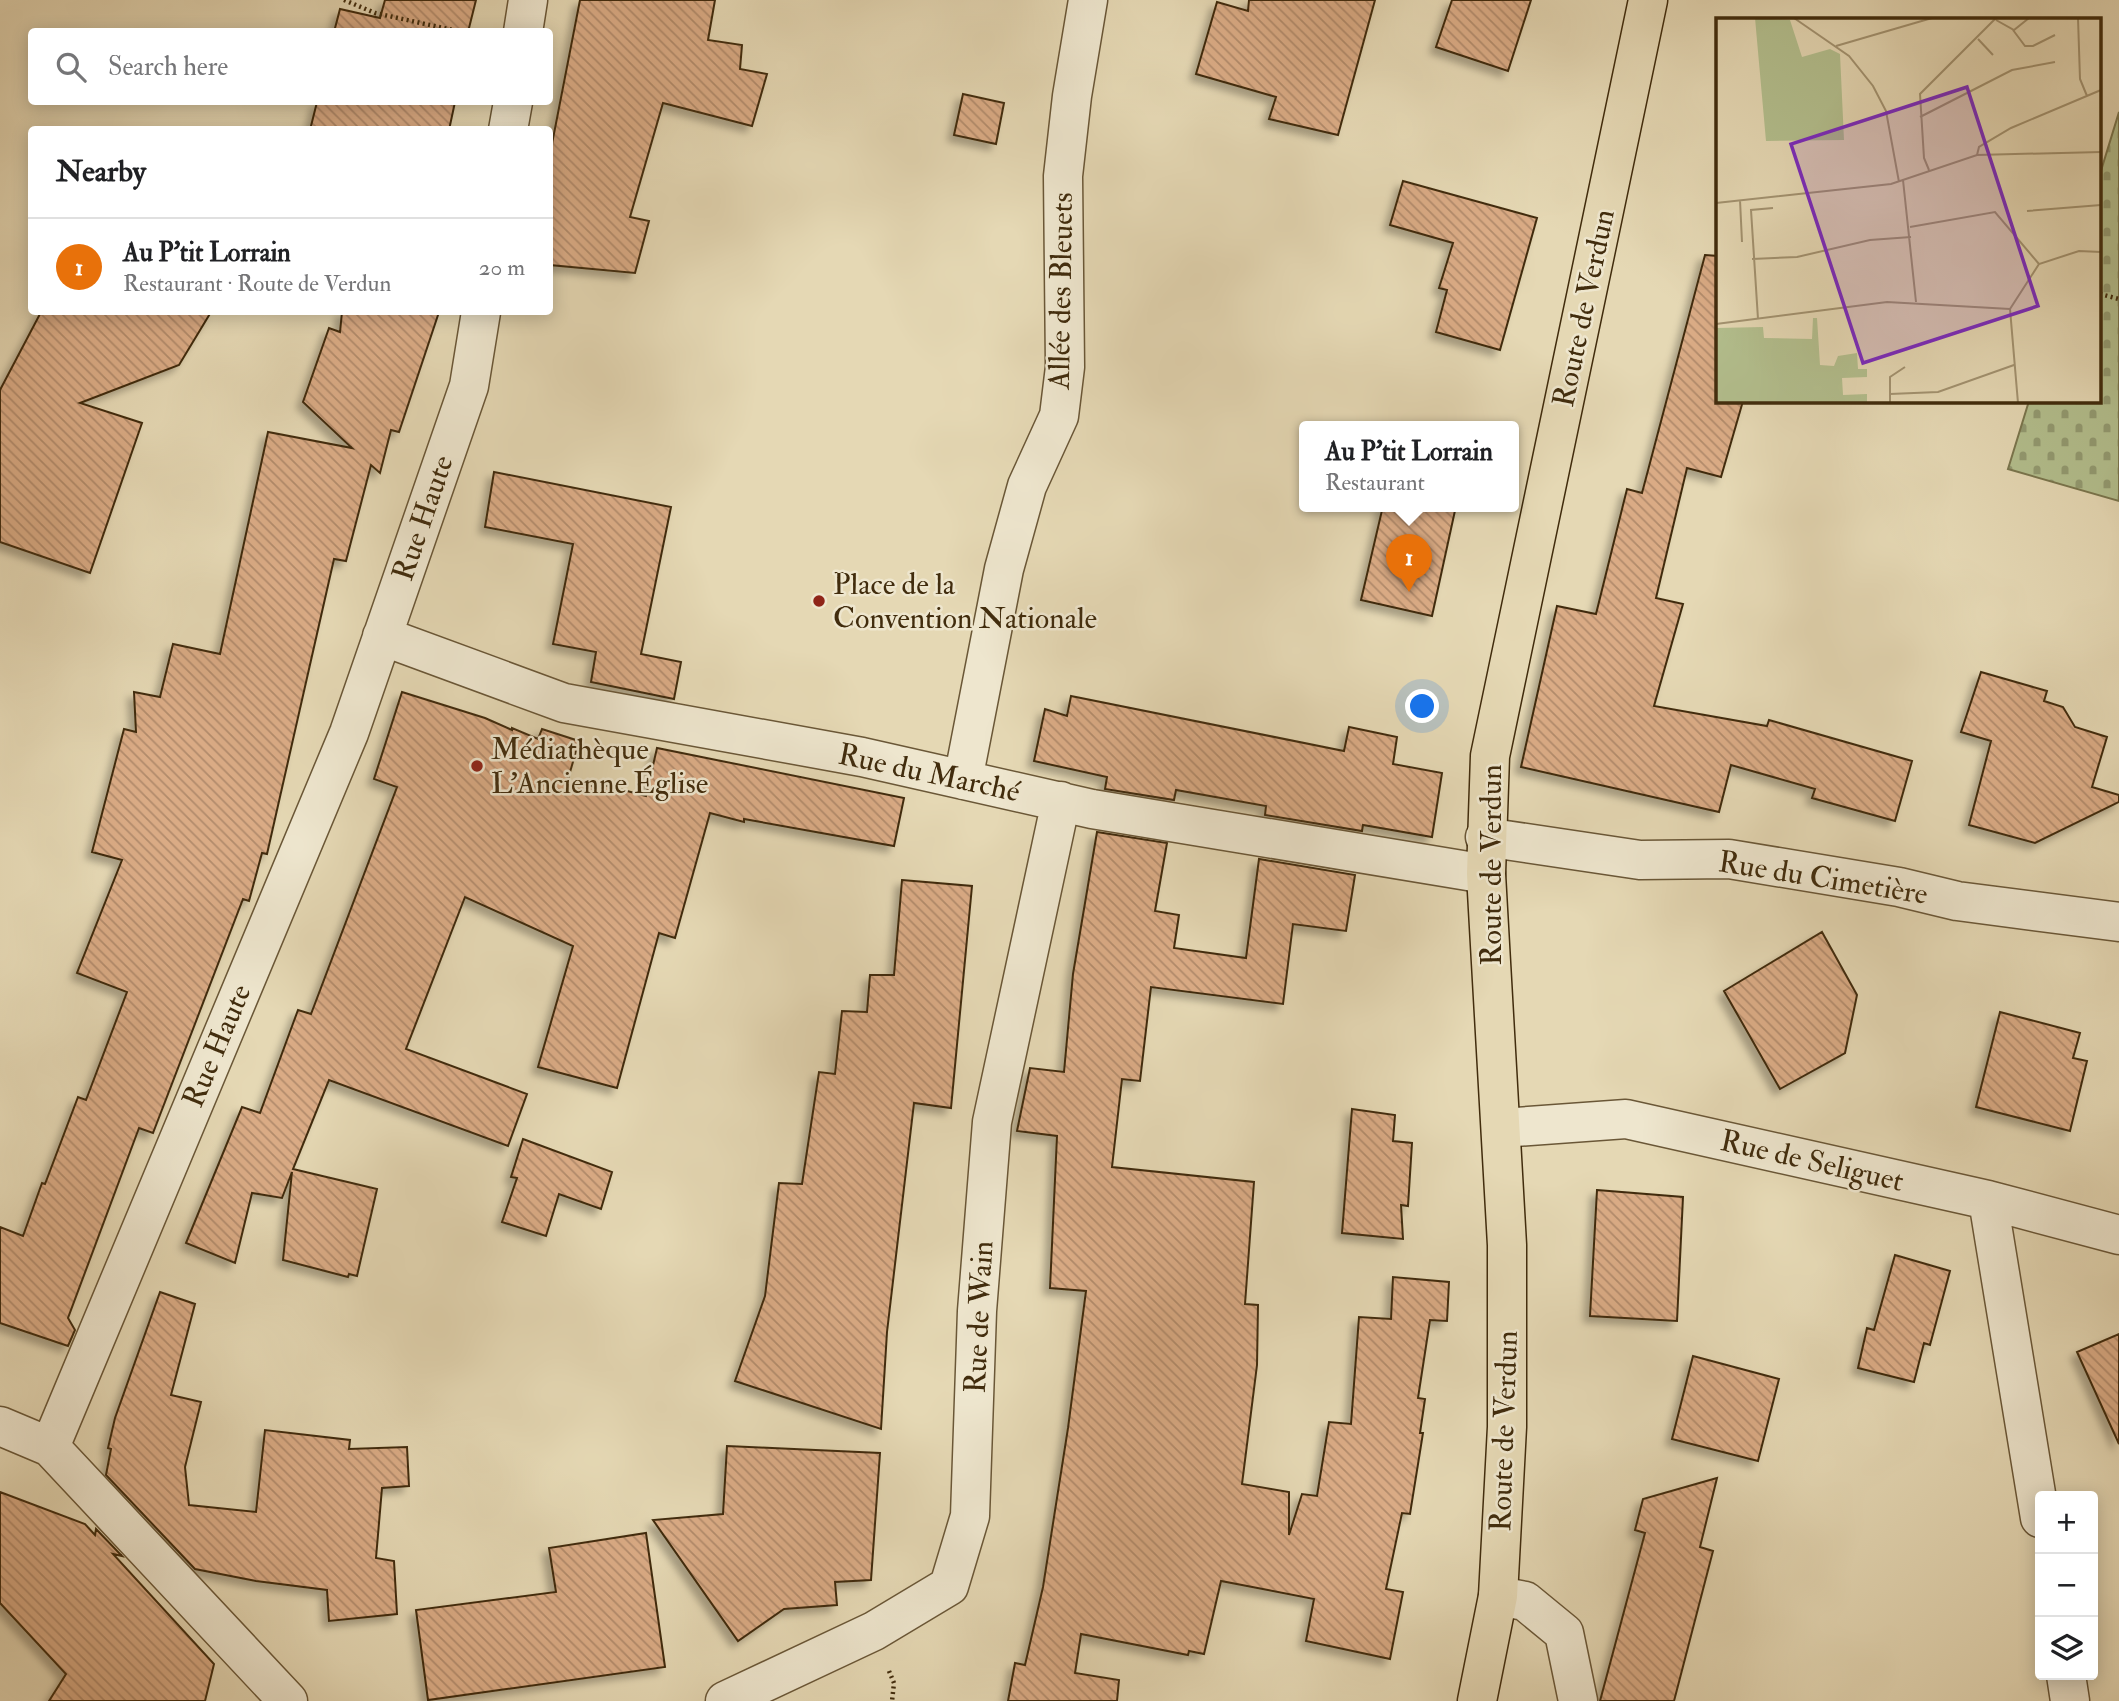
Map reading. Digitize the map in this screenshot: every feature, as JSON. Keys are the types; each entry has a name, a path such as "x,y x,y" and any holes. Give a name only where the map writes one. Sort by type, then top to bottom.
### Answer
{"main road":[{"name":"Route de Verdun","path":"1477,1701 1498,1596 1507,1413 1507,1245 1486,856 1489,756 1648,0"}],"street":[{"path":"524,28 528,0"},
{"name":"Allée des Bleuets","path":"964,780 1004,569 1027,486 1059,416 1065,367 1063,176 1072,96 1088,0"},
{"path":"509,126 512,105"},
{"name":"Rue Haute","path":"50,1447 349,733 469,386 481,315"},
{"name":"Rue du Marché","path":"382,636 564,703 696,714 862,757 1105,812 1486,856"},
{"name":"Rue de Wain","path":"726,1701 874,1631 949,1586 971,1516 977,1311 992,1122 1061,801"},
{"name":"Rue du Cimetière","path":"1486,856 1729,859 1899,887 1957,901 2119,922"},
{"name":"Rue de Seliguet","path":"1502,1128 1626,1119 1988,1200 2119,1235"},
{"path":"1988,1200 2036,1491"},
{"path":"0,1426 50,1447 288,1701"},
{"path":"1498,1596 1525,1601 1564,1633 1578,1701"},
{"path":"2067,1680 2070,1701"}],"path":[{"path":"344,0 375,13 444,28"},
{"path":"2102,295 2119,299"}],"green space":[{"path":"2119,112 2119,501 2008,469 2029,402 2102,402 2102,167"}],"building":[{"path":"385,0 476,0 469,28 335,28 340,9 380,18"},
{"path":"580,0 715,0 708,40 742,45 740,69 767,74 752,126 663,103 630,217 649,221 635,273 553,265 553,139"},
{"path":"1249,0 1375,0 1338,135 1269,119 1276,97 1196,74 1217,2 1248,11"},
{"path":"1452,0 1531,0 1508,71 1436,47"},
{"path":"963,94 1004,103 996,144 954,135"},
{"path":"316,105 454,105 450,126 311,126"},
{"path":"1403,181 1537,218 1500,350 1436,332 1447,290 1439,288 1453,243 1390,225"},
{"path":"1705,255 1716,256 1716,402 1743,402 1721,477 1687,468 1656,598 1683,604 1654,706 1767,726 1769,720 1912,761 1895,821 1812,798 1815,789 1731,765 1719,812 1521,767 1557,606 1596,614 1627,489 1642,493"},
{"path":"39,315 209,315 179,365 80,403 142,423 90,573 0,542 0,390"},
{"path":"342,315 438,315 399,432 391,430 380,473 371,465 346,561 334,559 267,854 262,853 249,901 243,899 153,1133 139,1128 68,1318 75,1330 68,1346 0,1323 0,1227 23,1236 78,1097 86,1100 127,992 77,973 122,860 92,852 124,729 136,732 134,692 160,697 173,644 220,654 268,432 352,448 303,402 329,328 340,332"},
{"path":"494,472 671,507 641,654 681,662 674,699 591,682 596,652 553,644 573,544 485,527"},
{"path":"1382,512 1455,512 1432,616 1361,600"},
{"path":"1981,672 2047,691 2044,701 2063,707 2075,727 2107,737 2092,787 2119,795 2119,802 2035,843 1969,825 1991,741 1961,732"},
{"path":"402,692 485,718 538,739 542,729 579,741 566,786 608,786 646,796 657,748 904,798 894,846 744,819 744,822 710,813 675,938 659,933 617,1088 538,1067 573,946 465,897 406,1049 527,1094 508,1146 329,1080 293,1169 377,1189 357,1276 349,1274 348,1277 283,1260 292,1172 282,1198 252,1193 235,1263 186,1243 242,1107 260,1113 298,1010 311,1014 397,787 374,779"},
{"path":"1071,696 1344,751 1349,727 1397,737 1393,764 1442,773 1432,837 1363,825 1362,831 1265,815 1266,806 1176,790 1174,800 1105,789 1107,777 1034,761 1045,709 1067,716"},
{"path":"1097,832 1167,843 1155,911 1179,915 1174,948 1246,958 1259,859 1355,875 1346,931 1293,924 1283,1004 1151,987 1140,1081 1122,1079 1112,1167 1254,1182 1245,1304 1258,1305 1257,1365 1242,1484 1289,1492 1289,1535 1302,1494 1317,1496 1329,1422 1351,1424 1359,1317 1391,1319 1393,1277 1449,1282 1447,1321 1430,1320 1418,1398 1425,1399 1420,1433 1423,1433 1410,1514 1402,1513 1386,1589 1403,1592 1390,1659 1306,1641 1314,1599 1221,1581 1204,1654 1189,1651 1188,1655 1081,1634 1075,1673 1119,1680 1117,1701 1008,1701 1015,1663 1025,1665 1043,1587 1086,1291 1050,1288 1057,1136 1017,1131 1030,1068 1064,1072 1073,974"},
{"path":"902,880 972,886 951,1108 914,1103 887,1332 881,1429 735,1381 765,1296 779,1183 802,1184 819,1072 835,1074 842,1011 867,1012 870,975 894,975"},
{"path":"1822,932 1857,995 1845,1053 1780,1089 1724,991"},
{"path":"2000,1012 2080,1033 2073,1058 2087,1061 2070,1131 1976,1107"},
{"path":"1352,1109 1395,1115 1393,1141 1412,1143 1408,1206 1401,1205 1403,1239 1342,1233"},
{"path":"523,1139 612,1172 601,1209 559,1194 546,1236 502,1222 517,1178 511,1177"},
{"path":"1597,1190 1683,1197 1677,1321 1590,1316"},
{"path":"1895,1255 1950,1271 1930,1345 1924,1343 1914,1382 1858,1368 1867,1328 1874,1330"},
{"path":"160,1292 195,1304 171,1395 201,1402 185,1467 189,1505 256,1512 265,1430 350,1440 349,1449 407,1447 409,1486 382,1488 376,1558 394,1561 397,1614 329,1621 327,1590 256,1581 195,1569 106,1475 111,1449 108,1448 115,1418"},
{"path":"2119,1334 2119,1444 2077,1352"},
{"path":"1693,1356 1779,1379 1758,1461 1672,1439"},
{"path":"727,1446 880,1453 871,1580 835,1582 837,1605 784,1609 738,1641 653,1520 723,1514"},
{"path":"1717,1478 1700,1547 1713,1551 1674,1701 1600,1701 1645,1533 1635,1530 1643,1499"},
{"path":"0,1492 85,1524 95,1535 96,1529 122,1556 113,1554 214,1664 205,1701 49,1701 66,1674 0,1603"},
{"path":"646,1533 665,1667 428,1700 416,1610 556,1592 549,1548"}],"place":[{"name":"Au P'tit Lorrain","path":"1409,592"},
{"name":"Place de la Convention Nationale","path":"819,601"},
{"name":"Médiathèque L'Ancienne Église","path":"477,766"}]}
